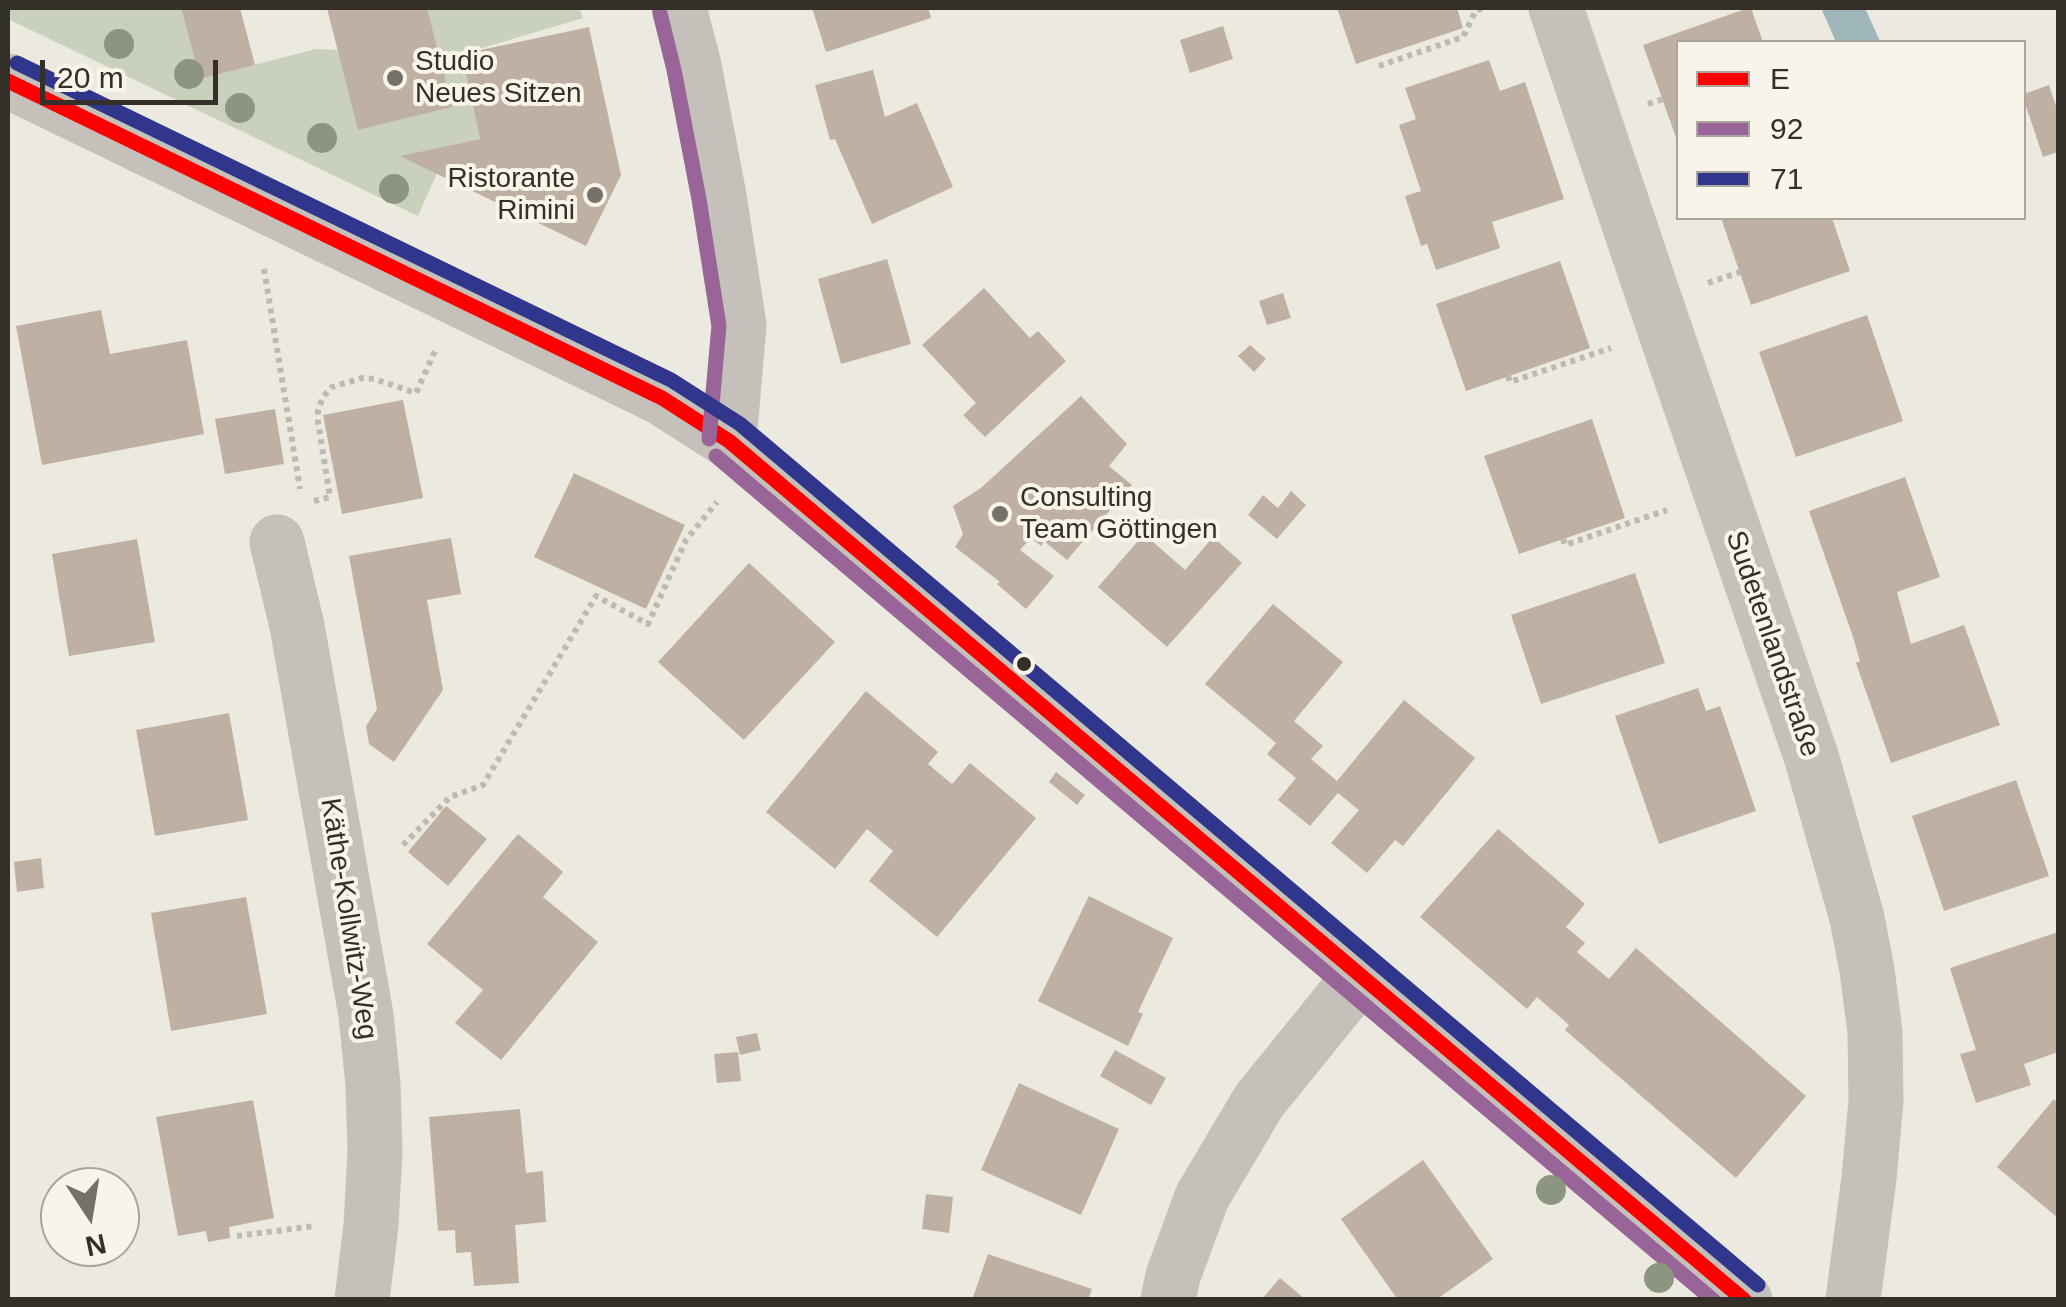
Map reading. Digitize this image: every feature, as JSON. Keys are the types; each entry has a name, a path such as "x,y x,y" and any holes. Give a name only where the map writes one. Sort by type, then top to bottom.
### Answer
{"street":[{"path":"679,8 719,196 738,325 728,441"},
{"name":"Sudetenlandstraße","path":"1556,8 1812,759 1843,863 1867,970 1875,1032 1876,1102 1853,1300"},
{"path":"8,81 662,398 728,441 1745,1300"},
{"name":"Käthe-Kollwitz-Weg","path":"277,542 297,626 366,1015 374,1085 371,1225 362,1300"},
{"path":"1168,1300 1202,1197 1220,1165 1259,1101 1361,975"}],"path":[{"path":"1380,66 1464,37 1476,10 1484,8"},
{"path":"262,260 303,503 330,498 318,422 323,397 332,387 362,378 416,393 435,353"},
{"path":"1508,376 1510,382 1664,330"},
{"path":"1563,539 1565,544 1720,491"},
{"path":"402,845 450,797 483,785 596,596 648,624 686,540 719,500"},
{"path":"236,1236 338,1223 371,1225"}],"green space":[{"path":"8,8 181,8 200,79 316,49 338,50 327,8 579,8 583,18 462,54 480,139 402,156 437,173 418,216 8,19"}],"water":[{"path":"1821,8 1865,8 1880,40 1835,40"}],"building":[{"path":"181,8 240,8 255,65 200,79"},
{"name":"Studio Neues Sitzen","path":"327,8 427,8 452,107 358,130"},
{"path":"812,8 928,8 931,18 826,52"},
{"path":"1337,8 1457,8 1463,28 1356,64"},
{"path":"1748,8 1762,40 1676,40 1676,137 1643,45"},
{"path":"1223,26 1233,59 1190,73 1180,40"},
{"path":"589,27 621,175 586,246 400,156 480,139 462,54"},
{"path":"1489,60 1500,91 1525,82 1564,199 1492,222 1500,248 1436,270 1427,244 1421,246 1405,196 1421,191 1399,125 1416,119 1405,88"},
{"path":"873,70 885,117 917,103 953,187 872,224 835,139 830,140 815,85"},
{"path":"2049,85 2058,112 2058,152 2043,157 2026,106 2026,93"},
{"path":"1722,220 1833,220 1850,271 1751,305"},
{"path":"887,259 911,344 841,364 818,279"},
{"path":"1560,261 1590,348 1466,391 1436,304"},
{"path":"984,288 1030,338 1038,331 1066,361 985,437 963,415 976,403 922,345"},
{"path":"1283,293 1291,318 1267,325 1259,301"},
{"path":"101,310 110,354 187,340 204,434 42,465 16,326"},
{"path":"1867,315 1903,421 1796,457 1759,352"},
{"path":"1250,345 1266,359 1254,372 1238,356"},
{"path":"1081,396 1127,444 1109,466 1132,485 1067,560 1044,541 1041,546 1031,538 1020,550 1054,576 1026,609 997,584 1000,582 955,547 963,534 953,506 981,488"},
{"path":"403,400 423,498 342,514 323,415"},
{"path":"275,409 284,464 225,474 215,419"},
{"path":"1592,419 1625,518 1519,554 1484,456"},
{"path":"574,473 685,525 646,609 534,557"},
{"path":"1905,477 1940,577 1897,592 1911,644 1964,625 2000,725 1891,763 1809,511"},
{"path":"1291,491 1306,505 1277,539 1248,515 1263,495 1278,508"},
{"path":"1144,534 1185,570 1213,537 1242,563 1167,647 1098,587"},
{"path":"451,538 461,594 427,600 443,690 394,762 369,744 366,726 377,709 349,556"},
{"path":"137,539 155,642 69,656 52,554"},
{"path":"749,563 835,642 744,740 658,662"},
{"path":"1635,573 1665,663 1541,704 1511,615"},
{"path":"1273,604 1343,662 1294,721 1323,746 1311,759 1337,781 1404,700 1475,758 1403,846 1395,840 1367,873 1331,843 1359,810 1338,793 1310,826 1278,800 1296,778 1267,754 1276,743 1205,684"},
{"path":"1698,688 1706,711 1720,706 1756,811 1659,844 1615,716"},
{"path":"866,691 938,752 928,764 952,784 970,763 1036,818 937,937 869,881 893,851 867,829 835,869 766,812"},
{"path":"229,713 248,820 155,836 136,730"},
{"path":"1056,772 1085,795 1077,805 1049,782"},
{"path":"2016,780 2049,876 1944,911 1912,816"},
{"path":"446,806 487,839 448,886 408,852"},
{"path":"1498,829 1585,904 1566,927 1585,943 1577,952 1609,979 1636,948 1806,1096 1736,1178 1565,1030 1569,1025 1537,997 1527,1009 1420,917"},
{"path":"518,834 563,872 543,897 598,942 501,1060 455,1023 483,990 427,944"},
{"path":"41,858 44,888 17,892 14,862"},
{"path":"1089,896 1173,938 1138,1012 1143,1014 1128,1046 1038,1001"},
{"path":"246,897 267,1014 171,1031 151,913"},
{"path":"2058,932 2058,1052 2024,1064 2031,1085 1976,1103 1960,1054 1976,1050 1950,968"},
{"path":"757,1033 761,1050 740,1055 736,1037"},
{"path":"1115,1050 1166,1078 1151,1105 1100,1076"},
{"path":"738,1052 741,1081 717,1083 714,1054"},
{"path":"1019,1083 1119,1129 1081,1215 981,1170"},
{"path":"2054,1099 2058,1103 2058,1218 1997,1167"},
{"path":"253,1100 274,1218 229,1227 230,1238 208,1242 206,1231 178,1236 156,1117"},
{"path":"520,1109 526,1173 543,1171 546,1222 515,1225 519,1283 474,1286 471,1252 456,1253 455,1230 438,1231 429,1117"},
{"path":"1423,1160 1493,1259 1436,1300 1398,1300 1341,1219"},
{"path":"926,1194 953,1197 949,1233 922,1229"},
{"path":"988,1254 1092,1289 1088,1300 972,1300"},
{"path":"1280,1278 1306,1300 1261,1300"}],"transit line":[{"name":"92","path":"660,13 699,199 719,326 709,439"},
{"name":"71","path":"17,63 671,380 740,424 1758,1285"},
{"name":"E","path":"8,81 662,398 729,441 1744,1300"},
{"name":"92","path":"716,456 1713,1300"}],"place":[{"name":"Studio Neues Sitzen","path":"395,78"},
{"name":"Ristorante Rimini","path":"595,195"},
{"name":"Consulting Team Göttingen","path":"1000,514"}]}
